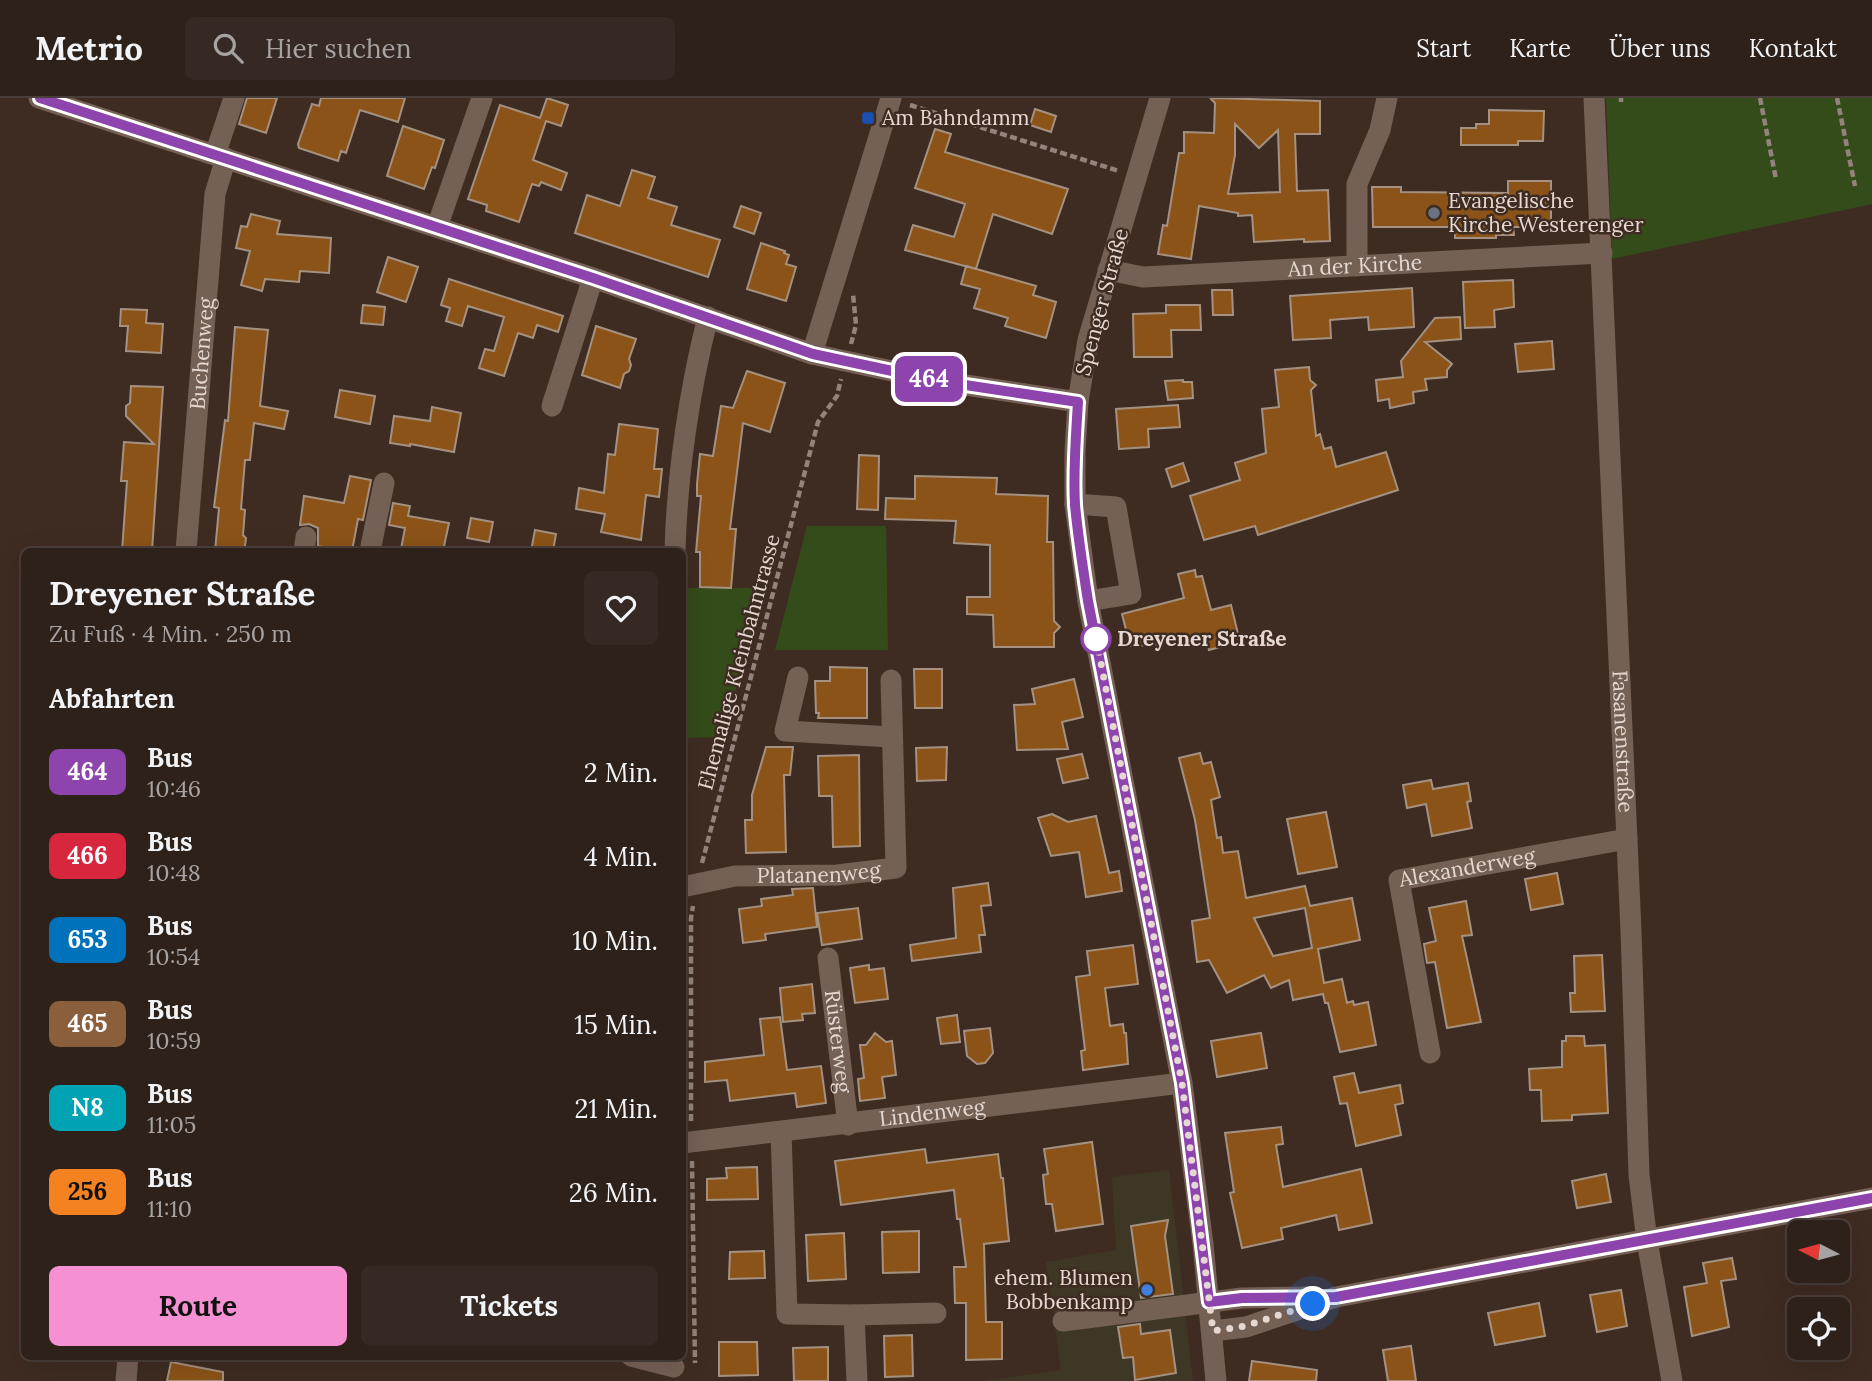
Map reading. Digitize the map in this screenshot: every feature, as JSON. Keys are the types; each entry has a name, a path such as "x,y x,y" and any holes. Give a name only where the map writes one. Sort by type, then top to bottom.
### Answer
{"street":[{"path":"39,98 593,278 813,354 939,381 1078,402"},
{"name":"Buchenweg","path":"186,548 215,194 220,156 234,98"},
{"path":"437,227 482,98"},
{"name":"Spenger Straße","path":"1160,98 1088,340 1078,402 1074,452 1075,504 1088,601 1182,1083 1213,1331 1216,1381"},
{"path":"1357,266 1357,184 1380,130 1387,98"},
{"name":"Fasanenstraße","path":"1594,98 1639,1175 1647,1241 1672,1381"},
{"path":"813,354 891,99"},
{"name":"An der Kirche","path":"1108,270 1143,277 1602,253"},
{"path":"552,406 593,278"},
{"path":"675,548 678,493 698,357 708,317"},
{"path":"371,548 384,483"},
{"path":"1075,504 1116,507 1131,594 1088,601"},
{"path":"798,677 785,731 892,737"},
{"name":"Platanenweg","path":"690,886 735,876 837,875 896,868 891,680"},
{"name":"Alexanderweg","path":"1430,1053 1399,880 1627,839"},
{"name":"Rüsterweg","path":"828,958 848,1125"},
{"name":"Lindenweg","path":"687,1143 1182,1083"},
{"path":"781,1132 787,1314 936,1313"},
{"path":"1213,1331 1245,1326 1336,1297 1872,1198"},
{"path":"1063,1321 1242,1298 1336,1297"},
{"path":"854,1315 857,1381"},
{"path":"126,1381 128,1360"},
{"path":"645,1360 674,1368"}],"path":[{"path":"1760,98 1776,179"},
{"path":"1837,98 1855,186"},
{"path":"891,99 1136,177"},
{"name":"Ehemalige Kleinbahntrasse","path":"695,1368 687,1143 690,886 818,422 836,396 841,378"}],"shaded area":[{"path":"1169,1170 1193,1381 984,1381 1061,1370 1046,1262 1116,1250 1112,1177"}],"green space":[{"path":"1606,98 1872,98 1872,204 1612,259"},
{"path":"807,526 886,526 888,650 775,650"},
{"path":"686,588 764,588 723,737 686,738"}],"building":[{"path":"247,98 277,98 266,133 239,124"},
{"path":"321,98 405,98 398,122 360,110 346,153 341,151 338,161 299,148 312,104 319,106"},
{"path":"547,98 568,105 561,126 546,121 533,160 567,173 561,190 541,182 539,186 532,184 519,222 486,211 487,205 468,199 500,105 540,118"},
{"path":"1211,99 1320,101 1320,134 1295,134 1297,191 1328,190 1330,241 1304,242 1304,239 1254,242 1252,215 1238,216 1238,213 1199,206 1191,259 1158,254 1163,225 1167,226 1179,153 1184,153 1184,132 1214,133 1215,103","holes":["1235,124 1259,148 1278,130 1280,192 1228,194 1235,155"]},
{"path":"1035,109 1056,116 1051,132 1030,125"},
{"path":"1489,110 1544,111 1543,141 1518,141 1518,145 1461,145 1461,128 1476,128 1476,124 1489,124"},
{"path":"403,126 444,140 435,168 432,167 424,189 387,176"},
{"path":"935,129 951,134 945,152 1068,189 1052,234 993,214 976,269 905,250 913,225 954,237 965,204 915,188"},
{"path":"632,170 655,177 648,198 677,207 671,225 720,240 708,277 575,233 587,195 620,206"},
{"name":"Evangelische Kirche Westerenger","path":"1508,181 1551,181 1551,227 1513,227 1514,235 1496,235 1496,238 1455,238 1455,227 1373,227 1372,187 1401,187 1401,192 1508,193"},
{"path":"741,206 761,213 754,234 734,227"},
{"path":"251,214 280,221 277,234 331,238 329,273 300,271 299,282 265,279 262,291 241,285 250,251 236,248 241,226 247,227"},
{"path":"761,243 785,251 784,253 789,255 786,264 796,267 786,301 747,289"},
{"path":"388,257 418,267 406,302 377,292"},
{"path":"966,266 1036,286 1033,295 1056,302 1046,338 1005,326 1008,318 974,308 980,289 961,284"},
{"path":"449,279 563,316 558,332 537,325 533,338 518,333 504,376 479,368 485,349 494,351 504,317 468,306 462,326 446,321 450,308 441,305"},
{"path":"1513,280 1514,307 1494,310 1495,327 1465,328 1463,282"},
{"path":"1412,288 1414,327 1369,330 1368,317 1330,320 1331,338 1293,340 1290,296"},
{"path":"1212,290 1232,290 1233,315 1213,315"},
{"path":"363,305 385,307 383,325 361,323"},
{"path":"1166,305 1200,305 1201,330 1171,330 1172,357 1134,357 1133,314 1166,313"},
{"path":"121,309 147,310 146,323 163,324 161,353 126,351 128,326 120,326"},
{"path":"1460,317 1461,339 1425,342 1452,364 1447,370 1447,377 1425,379 1427,390 1413,392 1414,403 1390,408 1389,399 1378,401 1376,380 1403,377 1401,361 1435,318"},
{"path":"596,326 636,339 629,359 631,365 629,371 624,374 620,388 582,375"},
{"path":"235,327 268,330 260,406 288,411 284,429 254,423 250,460 245,460 241,509 245,510 243,535 246,538 243,548 215,548 219,508 214,507 225,420 228,421"},
{"path":"1552,341 1554,369 1518,372 1515,344"},
{"path":"1309,367 1310,380 1316,385 1311,390 1316,436 1320,434 1324,449 1331,447 1336,467 1386,452 1398,490 1258,535 1255,526 1204,540 1190,496 1240,480 1235,463 1266,453 1262,409 1279,407 1275,370"},
{"path":"747,371 785,383 770,432 743,423 730,529 736,529 731,588 700,587 700,552 696,552 701,496 697,496 700,454 713,456 721,406 733,408"},
{"path":"1165,381 1192,382 1193,398 1168,400"},
{"path":"131,386 163,387 152,548 122,548 127,481 121,481 124,442 154,444 126,416 126,406 130,403"},
{"path":"340,390 375,396 370,424 335,417"},
{"path":"1178,405 1180,427 1148,429 1149,447 1119,449 1116,409"},
{"path":"432,407 461,413 454,452 390,443 394,416 430,421"},
{"path":"619,424 658,429 654,469 662,469 659,497 646,495 641,540 601,532 605,514 576,509 579,488 604,493 608,454 615,455"},
{"path":"859,455 879,456 878,510 857,509"},
{"path":"1183,463 1189,481 1172,487 1166,469"},
{"path":"350,476 371,480 363,520 358,519 353,548 318,546 318,528 309,524 300,525 304,496 344,503"},
{"path":"915,476 997,478 996,494 1048,496 1047,542 1053,542 1054,621 1060,627 1054,633 1054,647 994,647 993,615 967,614 967,597 990,597 990,545 954,543 956,521 885,519 886,498 915,499"},
{"path":"393,503 410,506 408,516 449,523 444,548 401,548 405,528 389,525"},
{"path":"471,518 493,522 489,542 467,538"},
{"path":"535,530 556,534 554,548 532,548"},
{"path":"1195,570 1196,577 1202,576 1211,610 1231,605 1240,642 1209,650 1207,643 1195,646 1193,636 1158,645 1130,646 1122,614 1184,598 1178,574"},
{"path":"830,667 867,668 867,718 818,718 815,681 830,681"},
{"path":"914,669 942,669 942,708 915,708"},
{"path":"1074,679 1083,717 1062,722 1068,749 1017,750 1014,705 1035,704 1032,689"},
{"path":"766,747 793,747 790,775 784,775 786,852 746,853 745,820 752,820 752,795"},
{"path":"947,747 946,780 917,781 916,748"},
{"path":"1200,753 1203,764 1211,762 1220,797 1211,800 1217,838 1221,837 1223,853 1238,851 1246,898 1305,886 1310,906 1352,898 1360,940 1318,949 1324,983 1342,979 1347,1003 1353,1001 1354,1005 1368,1002 1376,1045 1340,1052 1328,1003 1325,1003 1323,994 1293,1000 1289,980 1271,988 1264,975 1227,993 1209,960 1197,962 1192,921 1210,918 1195,820 1179,758","holes":["1305,908 1312,948 1273,956 1254,918"]},
{"path":"1082,754 1088,778 1063,783 1057,759"},
{"path":"859,755 860,846 833,847 832,796 819,796 818,756"},
{"path":"1431,780 1433,789 1468,783 1471,801 1467,802 1472,828 1432,836 1426,804 1407,808 1403,785"},
{"path":"1326,812 1337,867 1298,874 1287,819"},
{"path":"1052,814 1068,822 1096,816 1109,873 1119,871 1122,891 1086,897 1079,852 1051,856 1038,818"},
{"path":"1557,873 1563,904 1531,910 1525,879"},
{"path":"988,883 991,905 981,906 985,935 979,935 981,952 912,961 910,945 956,938 953,888"},
{"path":"813,888 817,927 765,934 766,940 743,943 739,909 762,906 761,899 793,895 792,889"},
{"path":"1466,901 1472,935 1462,936 1481,1022 1447,1028 1435,962 1427,963 1424,944 1436,941 1429,908"},
{"path":"858,908 862,939 822,945 817,913"},
{"path":"1133,945 1138,984 1105,988 1110,1026 1123,1024 1126,1033 1128,1064 1083,1070 1081,1051 1085,1050 1076,977 1090,975 1087,951"},
{"path":"1602,955 1605,1011 1571,1012 1570,993 1575,993 1574,956"},
{"path":"869,965 869,970 884,968 888,999 855,1003 850,968"},
{"path":"812,984 815,1013 802,1014 803,1020 783,1022 780,988"},
{"path":"957,1015 960,1042 941,1044 937,1018"},
{"path":"780,1017 787,1070 821,1066 826,1103 797,1107 795,1093 730,1101 727,1080 705,1082 705,1062 764,1055 760,1019"},
{"path":"990,1028 993,1053 985,1063 977,1064 967,1056 964,1031"},
{"path":"875,1033 886,1042 892,1041 896,1075 882,1077 885,1098 860,1101 858,1079 864,1078 860,1045 866,1045"},
{"path":"1261,1033 1267,1068 1217,1077 1211,1041"},
{"path":"1566,1036 1584,1036 1585,1046 1605,1045 1608,1113 1572,1115 1572,1120 1542,1121 1541,1090 1530,1090 1529,1069 1562,1067 1562,1041 1566,1041"},
{"path":"1354,1073 1359,1093 1400,1085 1403,1103 1395,1105 1401,1135 1356,1146 1347,1103 1340,1104 1334,1077"},
{"path":"1281,1127 1283,1144 1276,1145 1283,1187 1361,1169 1372,1223 1339,1230 1336,1215 1281,1228 1283,1239 1242,1248 1230,1193 1234,1192 1225,1133"},
{"path":"1092,1142 1103,1224 1056,1231 1052,1204 1046,1204 1043,1175 1048,1174 1044,1149"},
{"path":"925,1149 927,1163 998,1154 1009,1241 984,1244 986,1322 1002,1322 1002,1359 966,1360 966,1303 955,1303 954,1267 966,1267 954,1190 841,1205 835,1161"},
{"path":"757,1167 758,1199 707,1200 707,1179 727,1178 726,1168"},
{"path":"1606,1174 1611,1202 1577,1208 1572,1181"},
{"path":"1168,1220 1165,1236 1173,1294 1141,1298 1131,1226"},
{"path":"919,1231 919,1272 883,1273 882,1232"},
{"path":"844,1233 846,1279 808,1281 806,1235"},
{"path":"764,1251 765,1278 729,1279 730,1252"},
{"path":"1732,1258 1736,1279 1721,1281 1729,1327 1692,1336 1684,1287 1707,1283 1703,1263"},
{"path":"1621,1290 1627,1326 1597,1332 1590,1295"},
{"path":"1539,1303 1545,1336 1495,1345 1488,1313"},
{"path":"1140,1324 1141,1334 1170,1330 1176,1373 1135,1380 1133,1357 1123,1358 1118,1327"},
{"path":"912,1335 913,1376 885,1377 884,1336"},
{"path":"719,1342 757,1342 758,1375 719,1376"},
{"path":"1411,1346 1416,1381 1388,1381 1383,1350"},
{"path":"828,1347 828,1381 794,1381 793,1348"},
{"path":"1252,1361 1317,1370 1316,1381 1249,1381"},
{"path":"171,1362 223,1372 223,1381 167,1381"}],"bus line":[{"name":"464","path":"40,98 593,278 813,354 939,381 1078,402 1074,452 1079,541 1088,601 1182,1083 1209,1302 1242,1298 1336,1297 1872,1198"}],"place":[{"name":"Am Bahndamm","path":"868,118"},
{"name":"Evangelische Kirche Westerenger","path":"1434,213"},
{"name":"Dreyener Straße","path":"1096,639"},
{"name":"ehem. Blumen Bobbenkamp","path":"1147,1290"}],"route":[{"path":"1096,639 1094,627 1182,1083 1213,1331 1245,1326 1313,1304"}]}
